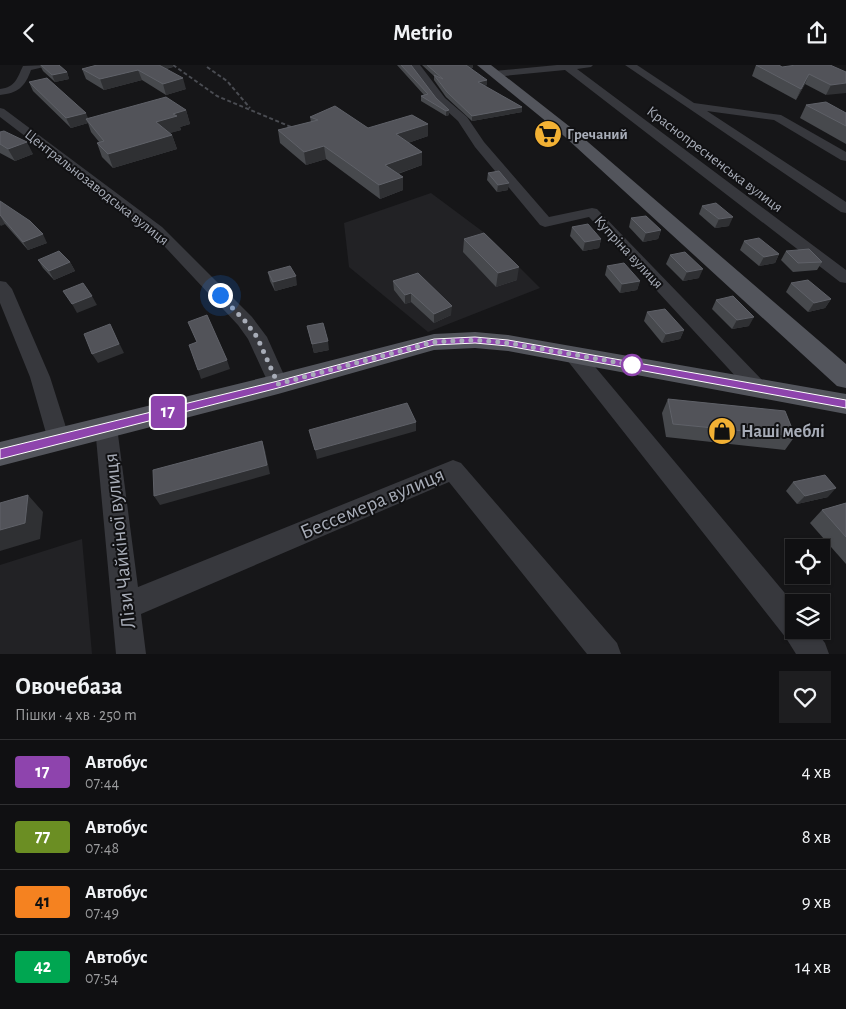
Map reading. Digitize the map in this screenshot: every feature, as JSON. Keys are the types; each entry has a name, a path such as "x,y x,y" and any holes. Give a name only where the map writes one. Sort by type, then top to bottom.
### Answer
{"main road":[{"path":"489,69 569,133 649,202 846,379"},
{"path":"0,454 278,384 434,342 475,340 508,343 846,404"}],"street":[{"path":"0,92 11,91 20,85 27,68 41,65"},
{"name":"Купріна вулиця","path":"414,65 442,100 463,119 479,144 545,222 592,212 757,387"},
{"path":"489,69 588,65"},
{"name":"Краснопресненська вулиця","path":"630,65 846,209"},
{"name":"Краснопресненська вулиця","path":"567,66 846,278"},
{"path":"691,106 777,117 846,157"},
{"name":"Центральнозаводська вулиця","path":"0,111 157,230 245,321 257,337 278,384"},
{"path":"8,137 24,130"},
{"path":"0,286 3,289 40,377 60,440"},
{"path":"574,355 802,642"},
{"name":"Лізи Чайкіної вулиця","path":"106,427 131,654"},
{"name":"Бессемера вулиця","path":"126,606 453,469 606,654"}],"shaded area":[{"path":"431,193 486,234 540,288 428,332 349,267 344,223"},
{"path":"82,539 92,654 0,654 0,565"}],"building":[{"path":"41,65 59,65 67,72 52,75"},
{"path":"97,65 159,65 183,78 163,84 138,70 100,79 82,69"},
{"path":"401,65 411,65 436,98 449,110 446,111 421,96 428,94"},
{"path":"427,65 466,65 487,80 478,82 522,107 472,116 447,92 434,75 443,79"},
{"path":"756,65 779,65 782,67 830,65 846,72 846,83 831,85 809,74 801,89"},
{"path":"47,78 86,113 66,118 29,82"},
{"path":"166,97 186,110 173,114 177,116 156,122 172,135 108,154 97,143 104,141 86,119"},
{"path":"826,102 846,113 846,126 806,105"},
{"path":"335,106 368,128 412,115 428,124 396,134 422,152 385,165 403,177 379,185 324,146 304,152 278,130 318,120 310,117"},
{"path":"4,131 27,142 8,149 0,144 0,132"},
{"path":"499,171 509,183 498,185 488,173"},
{"path":"0,201 30,221 43,234 23,242 0,215"},
{"path":"716,203 733,217 719,219 702,206"},
{"path":"646,216 661,230 646,233 631,218"},
{"path":"588,224 601,239 585,242 572,227"},
{"path":"484,233 519,267 498,273 464,239"},
{"path":"759,238 779,254 764,257 744,241"},
{"path":"809,249 822,262 798,263 786,251"},
{"path":"59,251 70,262 49,271 38,260"},
{"path":"685,252 703,269 687,272 670,255"},
{"path":"624,263 640,281 622,284 607,266"},
{"path":"290,266 296,276 273,282 268,272"},
{"path":"418,273 452,306 434,314 411,293 405,295 393,281"},
{"path":"808,280 831,299 814,303 791,283"},
{"path":"83,283 92,296 72,304 63,291"},
{"path":"733,296 754,317 737,320 716,300"},
{"path":"665,309 684,330 666,334 647,312"},
{"path":"207,315 227,360 198,370 189,345 197,342 188,322"},
{"path":"323,323 328,341 312,344 307,326"},
{"path":"110,324 119,344 92,354 84,334"},
{"path":"668,399 785,411 795,436 673,424"},
{"path":"407,403 416,422 315,450 309,430"},
{"path":"262,441 267,465 154,496 153,470"},
{"path":"825,475 836,488 805,496 793,482"},
{"path":"28,495 25,523 0,530 0,503"},
{"path":"846,503 846,537 822,510"}],"railway":[{"path":"173,65 217,96 303,132"},
{"path":"207,67 227,81 250,108"}],"bus line":[{"name":"17","path":"0,454 278,384 434,342 475,340 508,343 846,404"}],"place":[{"name":"Гречаний","path":"548,134"},
{"name":"Наші меблі","path":"722,431"}],"route":[{"path":"220,295 245,321 257,337 278,384 434,342 475,340 508,343 632,365"}]}
